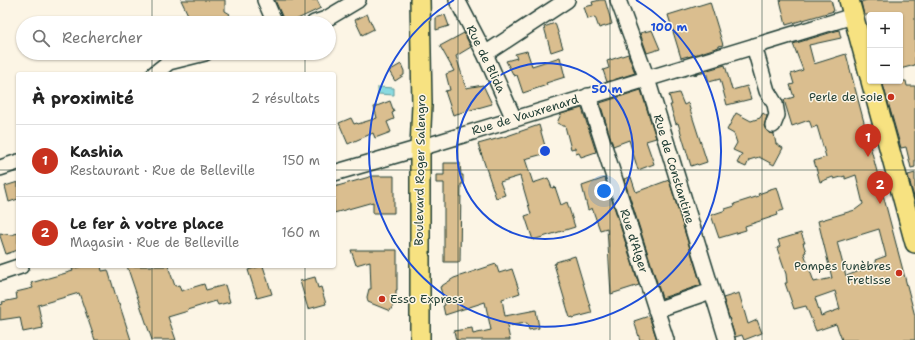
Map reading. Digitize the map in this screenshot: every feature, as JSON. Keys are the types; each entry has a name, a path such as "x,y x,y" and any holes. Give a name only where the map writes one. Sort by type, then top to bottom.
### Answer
{"main road":[{"name":"Boulevard Roger Salengro","path":"420,0 422,105 420,148 420,340"},
{"path":"851,8 867,66"},
{"path":"872,84 915,243"}],"street":[{"path":"265,0 272,16"},
{"path":"331,16 358,0"},
{"name":"Rue de Blida","path":"457,0 485,54 514,119"},
{"path":"485,54 567,0"},
{"name":"Rue de Constantine","path":"618,0 647,79 727,340"},
{"name":"Rue de Vauxrenard","path":"336,172 754,46 851,8"},
{"path":"754,46 767,91 775,104 777,115 773,125"},
{"path":"156,72 169,62 177,60"},
{"name":"Rue d'Alger","path":"588,96 666,340"},
{"path":"0,168 16,163"},
{"path":"0,272 16,267"},
{"path":"656,310 711,291"}],"water":[{"path":"378,87 394,88 394,95 378,94"}],"building":[{"path":"181,0 225,0 225,11 230,14 229,16 189,16"},
{"path":"275,0 317,0 321,8 304,16 282,16"},
{"path":"605,0 612,24 599,28 595,17 588,19 584,7 593,5 592,2"},
{"path":"780,0 831,0 834,11 786,25"},
{"path":"867,0 915,0 915,65 903,68 903,12 867,12 867,15 864,15 861,2"},
{"path":"710,2 723,45 681,58 668,15"},
{"path":"367,14 374,29 362,35 355,20"},
{"path":"445,15 449,26 436,30 436,18"},
{"path":"555,23 563,48 551,52 544,27"},
{"path":"652,30 660,49 647,53 640,33"},
{"path":"839,30 841,38 809,45 814,64 846,54 915,316 915,340 842,340 836,324 816,331 806,306 794,309 785,283 787,283 786,274 777,248 780,246 778,240 801,233 805,243 803,243 806,252 804,253 814,282 832,278 818,221 855,210 863,204 856,175 845,179 845,176 834,179 833,177 820,182 814,161 826,157 817,126 812,128 809,120 792,126 784,100 794,97 790,85 794,84 791,74 803,70 793,44","holes":["879,229 886,256 875,260 876,265 846,276 837,242","835,291 840,309 821,316 815,298"]},
{"path":"464,33 471,47 456,56 466,88 483,85 492,104 453,115 445,91 450,90 446,74 454,71 440,46"},
{"path":"527,51 532,66 560,57 565,77 523,93 517,75 514,76 506,61 517,58 515,54"},
{"path":"628,54 635,73 607,82 603,70 609,68 607,61"},
{"path":"401,64 404,75 395,81 389,71"},
{"path":"725,65 732,90 747,86 751,99 727,105 720,79 709,82 706,72 694,75"},
{"path":"903,81 906,81 907,86 915,86 915,167 911,168 906,147 901,148 883,84 903,84"},
{"path":"641,90 656,138 646,141 654,164 638,170 629,140 613,146 600,103"},
{"path":"679,93 684,105 688,103 707,162 698,165 691,166 678,123 676,124 670,105 672,105 669,95"},
{"path":"390,101 394,112 392,113 394,119 387,122 391,132 375,138 373,133 348,144 339,123 351,118 354,124 358,124 377,118 374,107"},
{"path":"582,108 596,152 581,157 579,153 576,154 575,148 571,149 565,126 557,123 561,114"},
{"path":"736,113 751,121 760,118 763,113 767,116 764,126 766,130 769,133 774,134 776,144 783,148 774,165 759,157 749,160 746,167 737,163 742,154 733,150 737,143 734,134 727,130"},
{"path":"539,125 547,153 525,159 533,183 548,178 552,188 555,187 561,205 567,202 575,227 533,240 525,216 531,214 520,176 500,182 505,195 496,198 478,144"},
{"path":"444,163 460,163 461,175 463,175 463,184 461,184 460,262 444,262 444,183 436,183 436,175 444,175"},
{"path":"915,173 915,201 908,175"},
{"path":"373,176 394,176 394,213 373,213 373,202 336,212 336,186"},
{"path":"631,177 636,192 669,180 701,285 662,298 624,179"},
{"path":"605,178 639,285 611,294 607,228 600,230 592,208 588,210 582,186"},
{"path":"16,183 16,200 9,202 5,186"},
{"path":"777,187 784,210 777,212 778,215 745,226 746,230 719,238 711,215 735,206 734,204 759,196 758,194"},
{"path":"0,233 11,235 16,234 16,251 6,254"},
{"path":"351,250 397,250 396,300 390,311 368,302 367,297 369,289 371,289 370,261 356,265"},
{"path":"575,256 592,313 570,318 554,264"},
{"path":"496,264 499,273 512,269 520,293 502,299 505,316 536,310 539,328 529,330 527,323 507,326 510,340 456,340 454,331 472,328 473,334 491,330 485,302 445,315 443,306 445,305 440,287 454,278"},
{"path":"101,268 102,271 108,270 131,340 95,340 79,293 38,305 43,328 23,332 20,317 0,320 0,305 3,304 2,302 17,299 16,292 33,288 31,283 73,271 72,269"},
{"path":"128,268 169,268 175,286 179,285 181,291 204,284 206,290 225,285 230,302 218,305 216,301 168,317 176,340 152,340"},
{"path":"264,268 272,294 257,298 248,270"},
{"path":"315,277 318,288 321,287 326,304 308,309 300,281"},
{"path":"739,293 748,324 757,320 762,333 744,340 742,335 735,337 723,298"},
{"path":"649,316 657,340 640,340 634,321"}],"place":[{"name":"Perle de soie","path":"891,97"},
{"name":"Kashia","path":"868,157"},
{"name":"Le fer à votre place","path":"880,204"},
{"name":"Pompes funèbres Fretisse","path":"899,273"},
{"name":"Esso Express","path":"382,299"}]}
